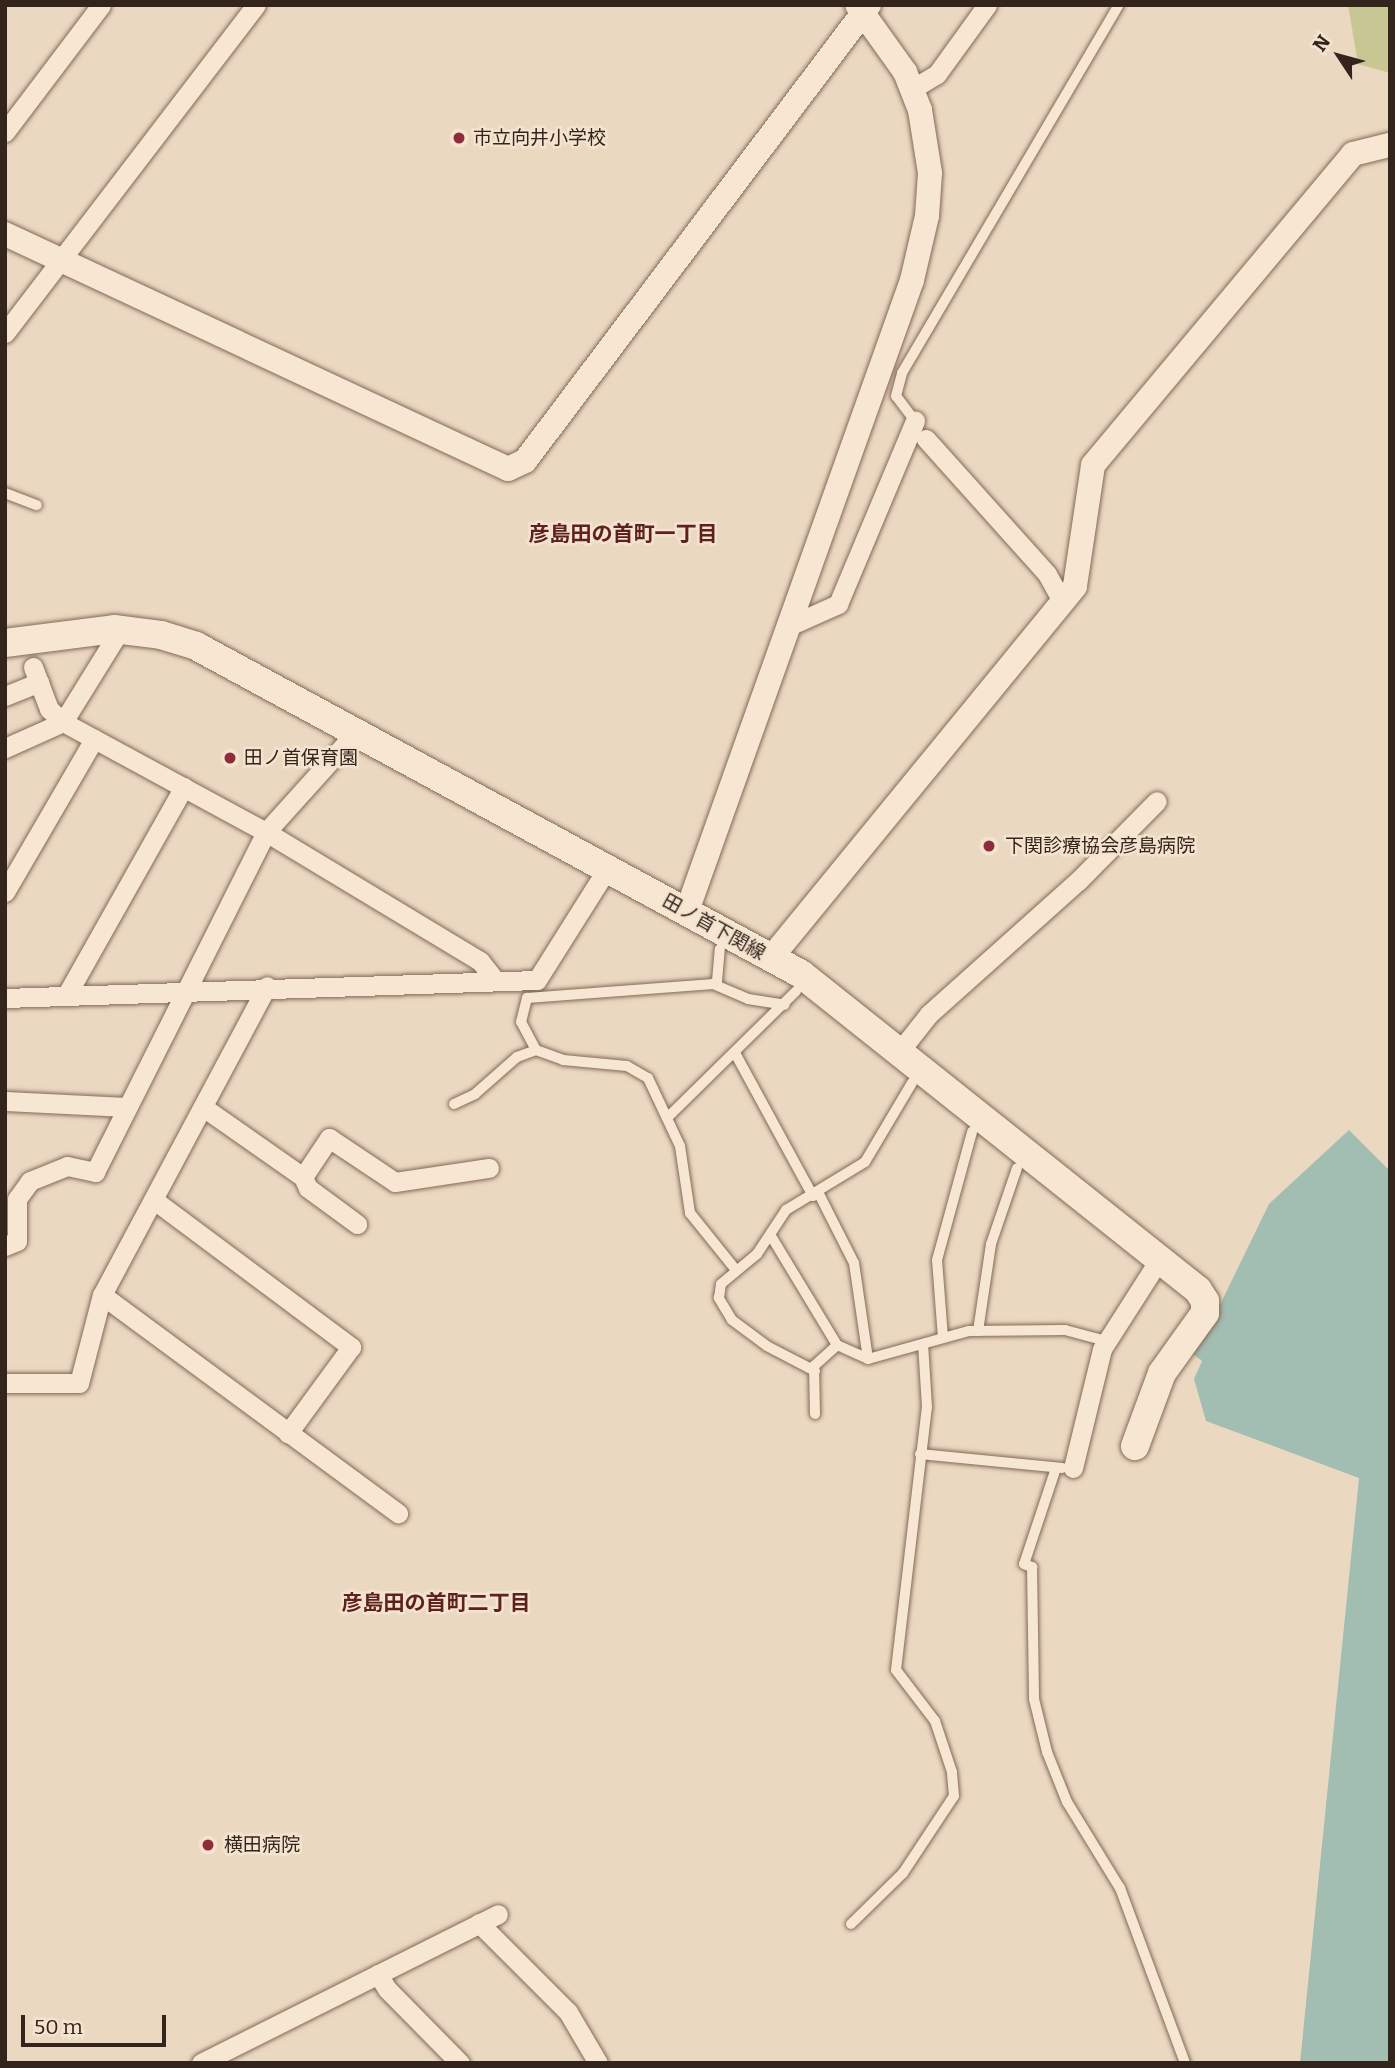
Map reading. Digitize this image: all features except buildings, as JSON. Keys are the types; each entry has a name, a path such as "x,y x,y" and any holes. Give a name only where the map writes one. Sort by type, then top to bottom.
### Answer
{"main road":[{"name":"田ノ首下関線","path":"5,643 120,630 162,635 204,649 801,974 1198,1290 1205,1301 1205,1313 1162,1373 1135,1446"}],"street":[{"path":"5,132 101,5"},
{"path":"5,333 256,5"},
{"path":"912,89 937,74 987,5"},
{"path":"5,234 508,469 525,461 863,7 912,89 927,150 927,216 912,280 687,911"},
{"path":"771,958 1075,586 1093,465 1353,154 1390,145"},
{"path":"789,626 838,604 915,421"},
{"path":"926,439 1047,575 1063,603"},
{"path":"5,748 62,722 120,630"},
{"path":"5,696 36,674 49,709 62,722 266,832 480,961 495,980"},
{"path":"5,1246 17,1241 18,1199 24,1186 67,1166 95,1172 266,832 355,733"},
{"path":"5,892 94,739"},
{"path":"66,996 184,788"},
{"path":"899,1052 929,1014 1078,881 1157,802"},
{"path":"5,998 267,986 537,980 607,869"},
{"path":"5,1383 79,1383 102,1295 267,986"},
{"path":"5,1101 127,1107"},
{"path":"202,1107 303,1177 308,1188 357,1224"},
{"path":"303,1177 329,1138 395,1182 489,1168"},
{"path":"154,1200 351,1347 288,1433"},
{"path":"1064,1468 1106,1341 1159,1260"},
{"path":"102,1295 398,1513"},
{"path":"201,2063 498,1914"},
{"path":"479,1923 568,2012 598,2063"},
{"path":"378,1974 387,1989 456,2058"},
{"path":"432,2063 456,2058"}],"lane":[{"path":"915,421 898,403 898,382 1119,5"},
{"path":"5,493 37,505"},
{"path":"713,984 717,981 720,949"},
{"path":"736,1270 690,1213 684,1159 669,1116 650,1081 640,1072 602,1061 550,1057 536,1050 521,1022 527,998 713,984 748,999 785,1006"},
{"path":"669,1116 785,1006 796,991"},
{"path":"454,1104 475,1094 517,1057 536,1050"},
{"path":"735,1053 854,1263 868,1359"},
{"path":"814,1371 767,1346 732,1320 719,1298 721,1284 771,1236 786,1210 816,1195 865,1162 912,1083"},
{"path":"943,1338 937,1260 972,1132"},
{"path":"978,1331 994,1230 1017,1168"},
{"path":"771,1236 837,1345 868,1359 978,1331 1065,1330 1106,1341"},
{"path":"852,1924 903,1873 954,1796 952,1772 935,1721 896,1670 906,1614 928,1389 923,1344"},
{"path":"815,1414 814,1371 837,1345"},
{"path":"920,1454 1064,1468 1024,1564 1032,1567 1034,1699 1047,1752 1067,1802 1120,1888 1185,2063"}],"shaded area":[{"path":"1348,5 1390,5 1390,73 1358,64"},
{"path":"1349,1130 1390,1171 1390,2063 1300,2063 1359,1478 1206,1421 1194,1379 1202,1361 1189,1351 1215,1315 1269,1204"}],"place":[{"name":"市立向井小学校","path":"459,138"},
{"name":"田ノ首保育園","path":"230,758"},
{"name":"下関診療協会彦島病院","path":"989,846"},
{"name":"横田病院","path":"208,1845"}],"district":[{"name":"彦島田の首町一丁目","path":"623,534"},
{"name":"彦島田の首町二丁目","path":"436,1603"}]}
